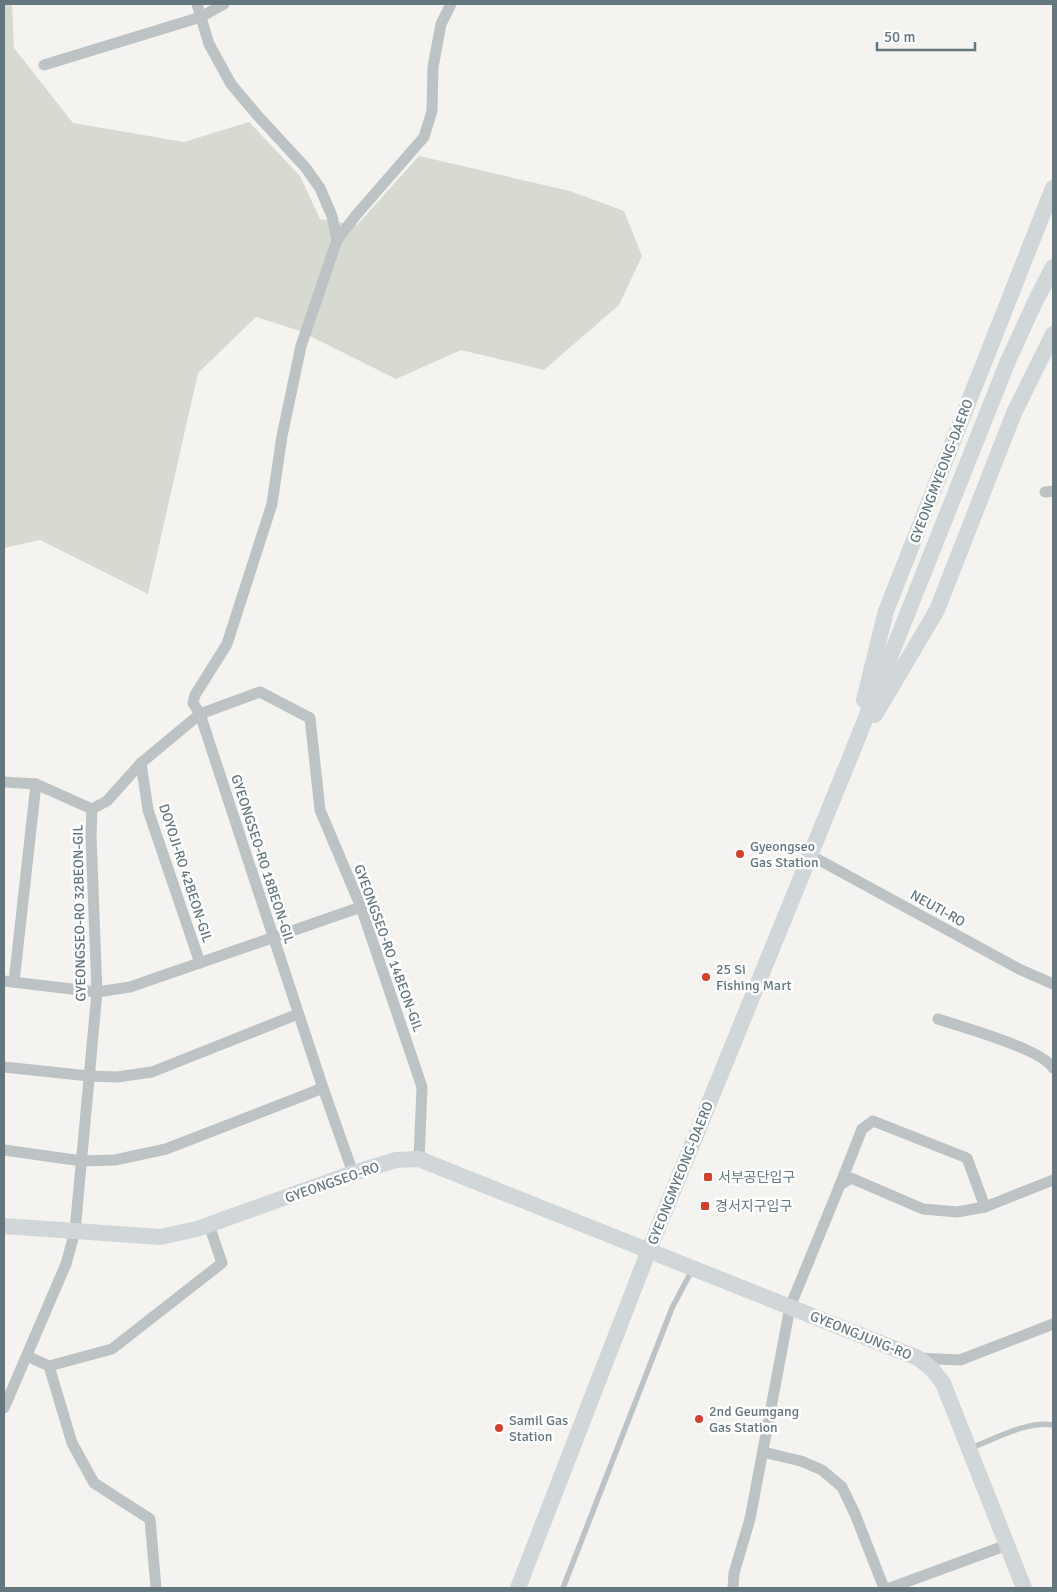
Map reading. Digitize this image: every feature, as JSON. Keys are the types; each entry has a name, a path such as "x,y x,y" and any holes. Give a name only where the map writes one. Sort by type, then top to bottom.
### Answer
{"main road":[{"name":"GYEONGMYEONG-DAERO","path":"849,760 886,612 1053,188"},
{"name":"GYEONGMYEONG-DAERO","path":"518,1588 649,1250 849,760 1008,361 1053,267"},
{"name":"GYEONGMYEONG-DAERO","path":"849,760 937,610 1014,414 1053,334"},
{"name":"GYEONGSEO-RO","path":"4,1226 160,1237 198,1230 353,1173 396,1160 419,1159 649,1250"},
{"name":"GYEONGJUNG-RO","path":"649,1250 918,1358 932,1369 943,1383 1024,1588"}],"street":[{"path":"197,4 208,44 231,84 257,116 305,167 320,188 332,216 337,240"},
{"path":"44,65 201,17 224,4"},
{"path":"337,240 424,137 432,111 433,68 442,24 451,4"},
{"name":"GYEONGSEO-RO 18BEON-GIL","path":"337,240 301,346 282,436 272,504 227,644 195,695 193,703 200,714 298,1014 353,1173"},
{"name":"GYEONGSEO-RO 14BEON-GIL","path":"92,809 107,801 141,763 200,714 260,692 310,718 320,810 362,907 422,1087 419,1159"},
{"name":"DOYOJI-RO 42BEON-GIL","path":"141,763 148,810 200,963"},
{"path":"4,782 36,784 92,809"},
{"name":"DOYOJI-RO 42BEON-GIL","path":"36,784 9,982 97,992 130,987 362,907"},
{"name":"GYEONGSEO-RO 32BEON-GIL","path":"4,1408 66,1264 75,1232 97,992 91,836 92,809"},
{"name":"NEUTI-RO","path":"810,854 1018,969 1053,984"},
{"path":"4,1067 117,1077 152,1072 298,1014"},
{"path":"938,1019 1038,1055 1051,1064 1053,1068"},
{"path":"4,1150 82,1161 116,1160 166,1149 323,1088"},
{"path":"733,1588 734,1573 750,1519 790,1307 862,1129 873,1121 967,1158 985,1206"},
{"path":"840,1185 852,1178 923,1209 957,1212 985,1206 1053,1180"},
{"path":"27,1356 49,1366 112,1349 222,1263 209,1225"},
{"path":"918,1358 960,1360 1053,1324"},
{"path":"49,1366 72,1444 94,1483 150,1519 156,1588"},
{"path":"763,1452 801,1461 822,1470 842,1486 884,1588"},
{"path":"890,1588 1007,1545"}],"lane":[{"path":"563,1588 672,1308 693,1268"},
{"path":"969,1449 1008,1433 1035,1425 1045,1423 1053,1425"}],"shaded area":[{"path":"4,4 12,4 14,48 73,123 184,142 249,122 300,176 320,219 357,225 419,156 570,191 624,211 642,256 619,305 544,370 461,350 396,379 300,331 256,317 198,373 148,594 40,540 4,548"}],"place":[{"name":"Gyeongseo Gas Station","path":"740,854"},
{"name":"25 Si Fishing Mart","path":"706,977"},
{"name":"서부공단입구","path":"708,1177"},
{"name":"경서지구입구","path":"705,1206"},
{"name":"2nd Geumgang Gas Station","path":"699,1419"},
{"name":"Samil Gas Station","path":"499,1428"}]}
